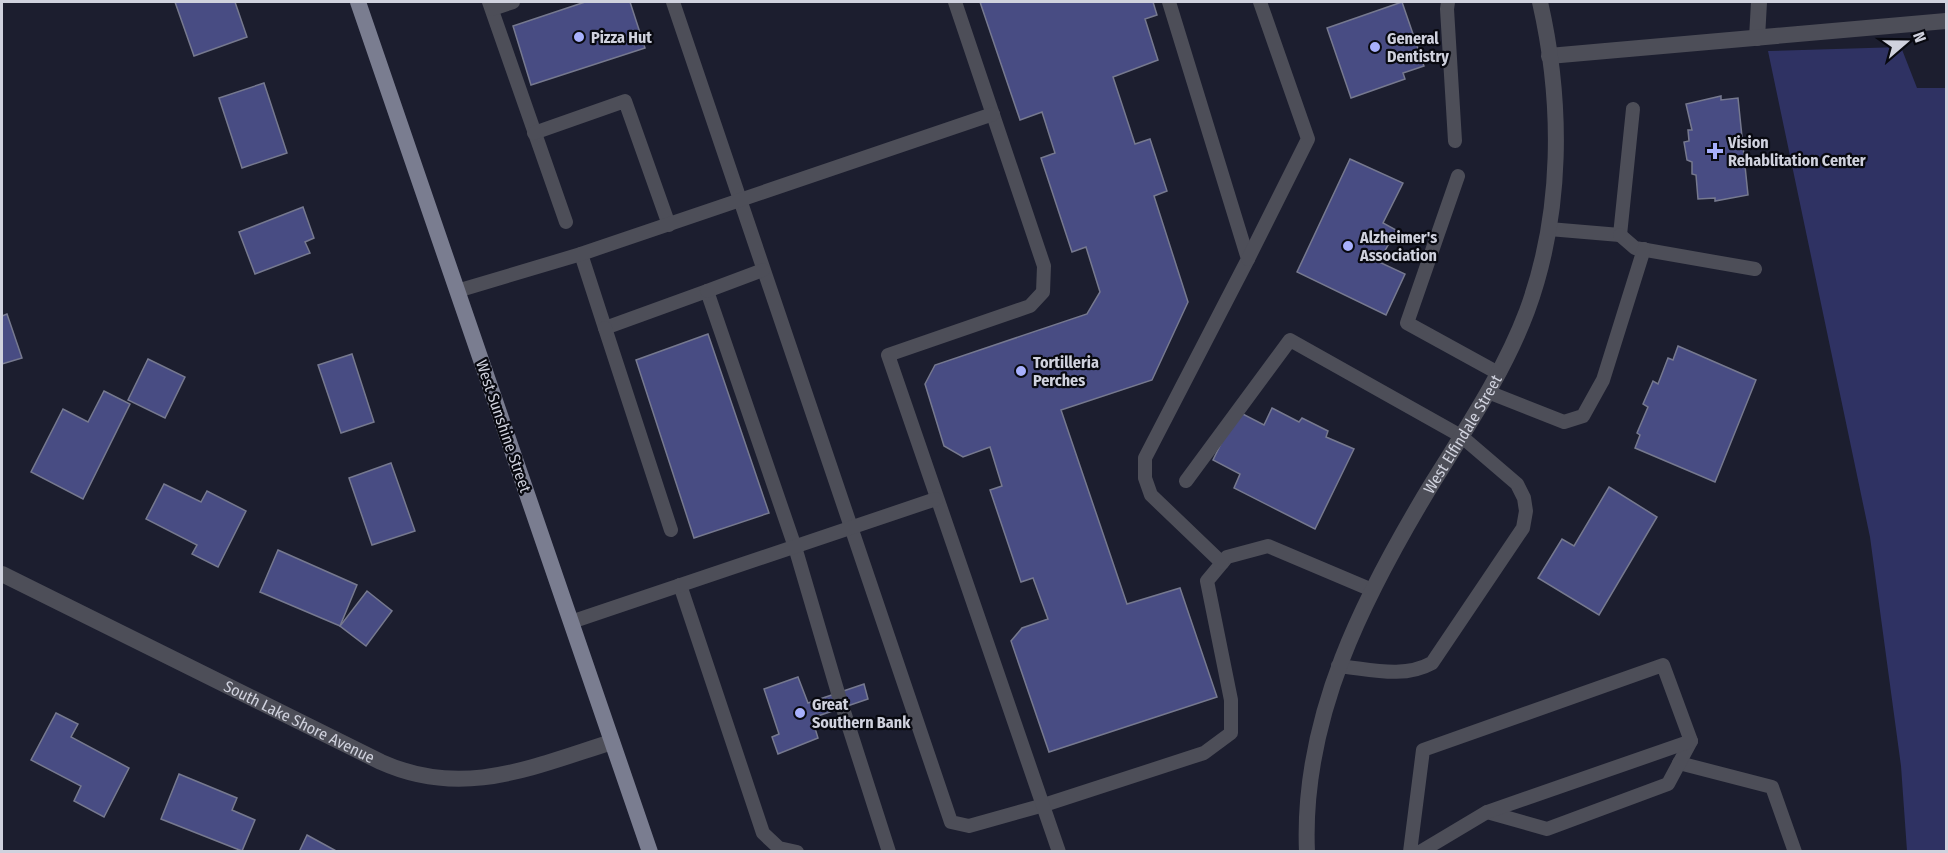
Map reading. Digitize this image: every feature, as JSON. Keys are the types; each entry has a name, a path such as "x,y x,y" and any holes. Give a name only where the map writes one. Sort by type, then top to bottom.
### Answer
{"main road":[{"name":"West Sunshine Street","path":"358,2 650,852"}],"street":[{"name":"West Elfindale Street","path":"1307,852 1310,787 1317,737 1338,666 1372,590 1415,512 1498,373 1527,312 1541,268 1549,229 1556,166 1555,111 1550,56 1540,2"},
{"path":"1757,38 1759,2"},
{"path":"1550,56 1947,21"},
{"name":"South Lake Shore Avenue","path":"2,574 381,762 417,776 457,780 499,776 612,742"}],"lane":[{"path":"513,2 490,5 566,222"},
{"path":"673,2 853,526 951,822 969,826 1044,806 1203,753 1231,733 1231,700 1207,581 1227,556 1268,546 1372,590"},
{"path":"955,2 1044,266 1043,291 1030,306 888,355 1059,852"},
{"path":"1168,2 1248,259"},
{"path":"1222,563 1151,495 1145,478 1145,458 1308,139 1260,2"},
{"path":"1448,2 1446,9 1455,141"},
{"path":"534,132 625,101 669,225"},
{"path":"1620,235 1633,109"},
{"path":"458,291 669,225 993,114"},
{"path":"1458,177 1407,323 1498,373"},
{"path":"1549,229 1620,235 1635,248 1755,269"},
{"path":"1488,392 1564,422 1583,416 1603,380 1644,249"},
{"path":"581,254 671,530"},
{"path":"605,328 764,270"},
{"path":"707,291 795,547 838,693 889,852"},
{"path":"1186,481 1290,340 1461,436 1516,484 1524,498 1526,511 1523,528 1432,663 1417,671 1401,673 1338,666"},
{"path":"571,622 936,499"},
{"path":"680,585 763,832 779,848 797,852"},
{"path":"1410,852 1423,750 1663,665 1691,741 1668,784 1547,829 1487,812"},
{"path":"1420,852 1487,812 1691,741"},
{"path":"1679,763 1772,787 1795,852"}],"shaded area":[{"path":"1901,47 1917,88 1946,88 1946,851 1907,851 1901,766 1870,537 1768,51"}],"building":[{"path":"175,2 235,2 247,37 194,56"},
{"name":"Pizza Hut","path":"585,2 630,2 645,48 531,85 513,26"},
{"path":"980,2 1153,2 1157,15 1145,19 1158,60 1113,77 1135,144 1150,139 1167,191 1154,196 1188,302 1152,380 1061,410 1127,604 1180,588 1217,697 1049,752 1011,641 1022,628 1048,619 1033,578 1021,582 990,490 1002,486 990,447 963,457 944,446 925,384 935,365 1087,314 1100,292 1086,247 1072,252 1041,158 1055,153 1042,112 1020,120"},
{"name":"General Dentistry","path":"1402,2 1424,66 1403,73 1405,79 1351,98 1327,28"},
{"path":"264,83 287,153 242,168 219,98"},
{"name":"Vision Rehablitation Center","path":"1721,96 1721,100 1738,98 1748,195 1715,201 1715,198 1698,199 1696,175 1692,174 1692,162 1687,160 1684,142 1689,141 1688,130 1692,130 1686,104"},
{"name":"Alzheimer's Association","path":"1350,159 1403,183 1383,223 1396,230 1379,262 1405,274 1386,315 1297,272"},
{"path":"303,207 314,238 305,242 310,253 255,274 239,232"},
{"path":"7,314 22,358 2,364 2,316"},
{"path":"708,334 769,513 694,538 636,360"},
{"path":"1678,346 1756,380 1715,482 1635,448 1640,435 1637,433 1648,407 1643,404 1653,381 1658,384 1668,358 1673,360"},
{"path":"352,354 374,422 341,433 318,365"},
{"path":"148,359 185,377 165,418 128,400"},
{"path":"104,391 130,404 83,499 31,472 63,409 88,422"},
{"path":"1272,408 1299,422 1302,418 1328,431 1326,437 1354,449 1315,529 1234,488 1240,474 1213,460 1237,411 1264,425"},
{"path":"391,463 415,531 372,545 349,478"},
{"path":"164,484 201,502 207,491 246,511 218,567 192,554 197,545 146,519"},
{"path":"1609,487 1657,517 1599,615 1538,578 1562,539 1574,546"},
{"path":"278,550 357,585 340,626 260,592"},
{"path":"367,591 392,611 366,646 340,626"},
{"name":"Great Southern Bank","path":"798,677 808,703 864,684 868,699 812,718 818,738 778,754 772,737 779,734 764,689"},
{"path":"56,713 78,724 71,737 129,768 104,817 74,801 81,786 31,760"},
{"path":"179,774 237,798 232,810 255,820 242,851 161,819"},
{"path":"307,835 338,852 299,852"}],"place":[{"name":"Pizza Hut","path":"579,37"},
{"name":"General Dentistry","path":"1375,47"},
{"name":"Vision Rehablitation Center","path":"1715,151"},
{"name":"Alzheimer's Association","path":"1348,246"},
{"name":"Tortilleria Perches","path":"1021,371"},
{"name":"Great Southern Bank","path":"800,713"}]}
